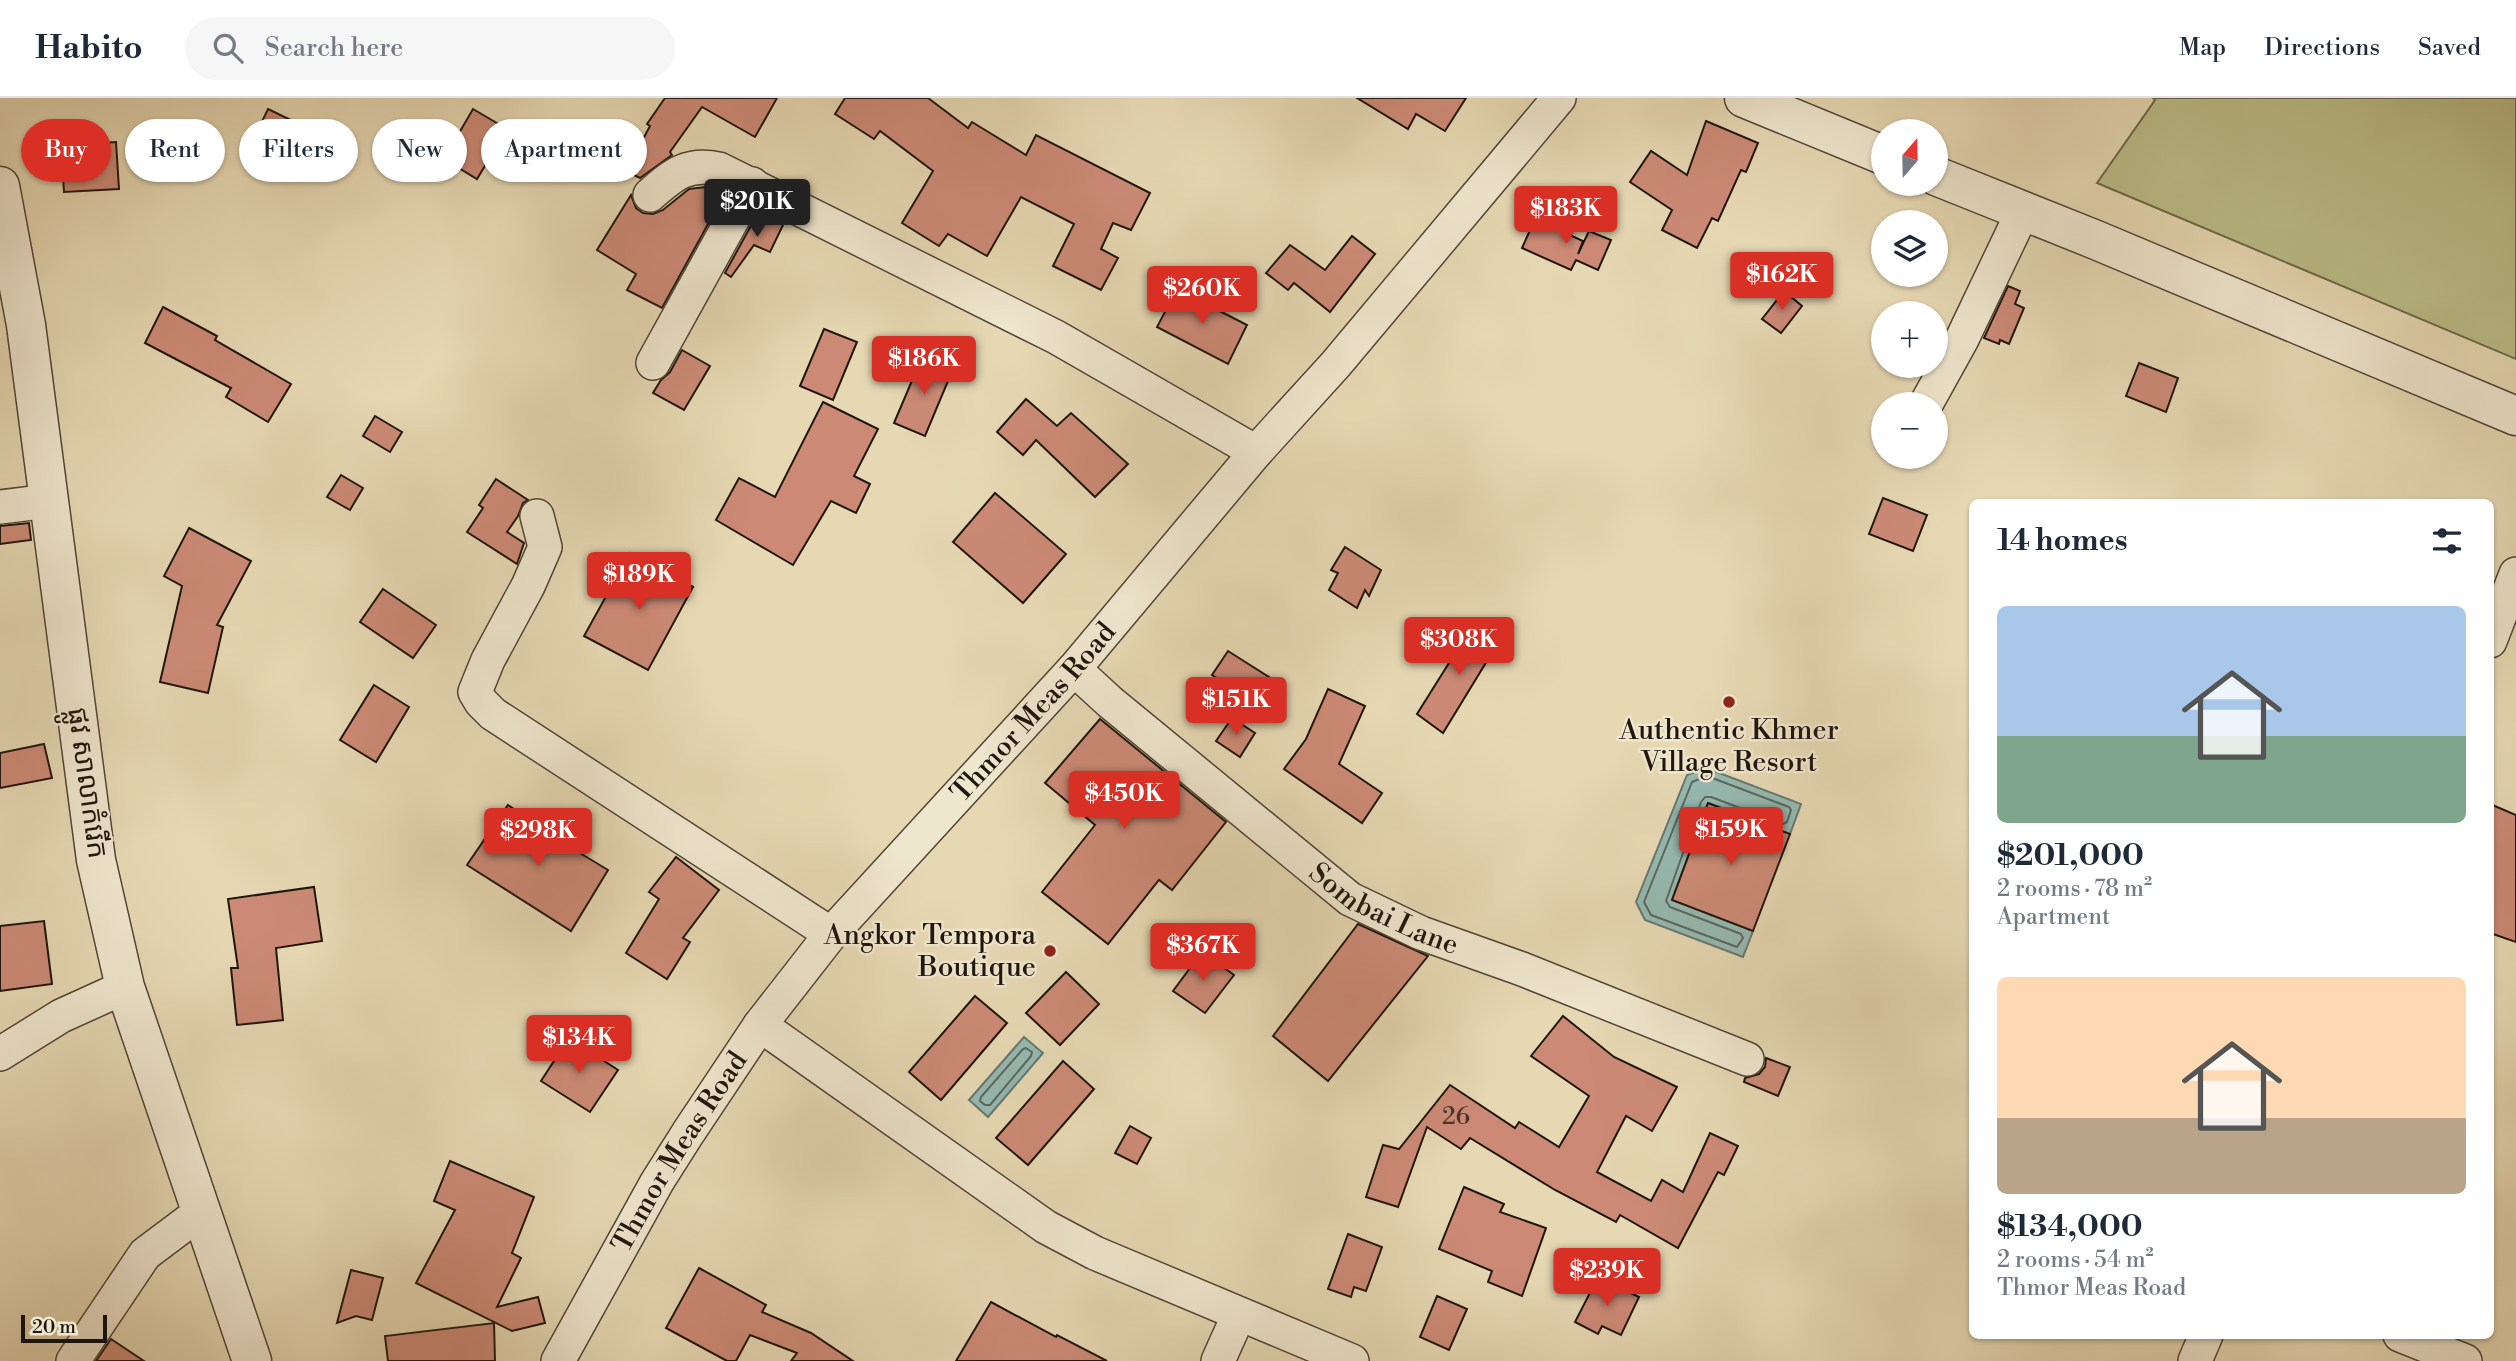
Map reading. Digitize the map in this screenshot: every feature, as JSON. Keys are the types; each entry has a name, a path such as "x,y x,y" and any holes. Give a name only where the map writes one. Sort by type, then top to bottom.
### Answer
{"street":[{"name":"Thmor Meas Road","path":"558,1361 657,1182 760,1025 831,934 1093,685 1256,452 1336,364 1559,98"},
{"path":"1744,98 1871,150"},
{"path":"650,195 688,167 719,169 1056,337 1256,452"},
{"path":"1948,181 2516,416"},
{"path":"653,363 752,184"},
{"name":"ផ្លូវ សាលាកំរើក","path":"0,186 26,325 96,860 125,987 252,1361"},
{"path":"1933,392 1962,339 2024,211"},
{"path":"0,507 49,501"},
{"path":"537,516 545,547 528,586 499,636 480,677 475,692 481,702 493,714 831,934"},
{"path":"2494,631 2516,574"},
{"name":"Sombai Lane","path":"1093,685 1350,900 1421,933 1522,969 1748,1059"},
{"path":"0,1055 61,1016 125,987"},
{"path":"760,1025 1046,1227 1095,1253 1239,1314 1315,1354 1352,1361"},
{"path":"73,1361 145,1254 201,1212"},
{"path":"1218,1361 1239,1314"},
{"path":"2195,1361 2204,1339"},
{"path":"2410,1339 2465,1361"}],"green space":[{"path":"2153,98 2516,98 2516,359 2097,183 2155,100"}],"water":[{"path":"1706,768 1801,804 1790,834 1708,803 1672,900 1753,931 1743,957 1645,920 1636,902 1687,775"},
{"path":"1024,1037 1043,1053 988,1117 969,1100"}],"building":[{"path":"665,98 777,98 755,137 702,107 670,152 672,155 647,173 647,132 650,126 647,124"},
{"path":"845,98 928,98 968,128 972,122 1026,155 1036,135 1150,193 1131,230 1113,223 1101,249 1118,258 1101,290 1053,266 1074,224 1021,197 987,256 948,234 939,246 902,223 933,171 880,131 874,139 835,114"},
{"path":"1357,98 1466,98 1445,131 1416,114 1408,129"},
{"path":"268,109 289,119 263,119"},
{"path":"473,109 490,119 481,119 481,172 477,179 467,173 467,119"},
{"path":"1706,121 1758,143 1746,172 1741,170 1718,221 1712,218 1697,248 1662,230 1672,210 1630,182 1651,151 1687,175"},
{"path":"111,142 116,142 119,189 64,192 63,182 111,182"},
{"path":"706,187 725,193 662,308 627,290 636,274 597,250 631,195 636,208 643,213 653,214 663,210 689,189"},
{"path":"759,211 784,223 770,252 754,245 731,277 725,273"},
{"path":"1535,219 1583,241 1578,254 1589,231 1611,240 1598,270 1576,260 1571,270 1522,248"},
{"path":"1352,236 1375,254 1330,312 1294,283 1288,290 1266,273 1290,245 1325,270"},
{"path":"2008,286 2020,291 2015,304 2024,308 2009,344 2000,340 1999,344 1984,338"},
{"path":"1177,289 1247,325 1228,364 1157,327"},
{"path":"1784,291 1802,306 1781,333 1762,319"},
{"path":"163,307 217,336 215,340 291,384 268,422 226,397 231,388 145,343"},
{"path":"824,329 857,342 833,400 800,386"},
{"path":"682,350 710,366 684,410 653,393 670,372"},
{"path":"922,357 953,369 925,436 894,423"},
{"path":"2139,363 2178,378 2166,412 2126,396"},
{"path":"1026,399 1057,426 1071,413 1128,464 1095,497 1036,440 1023,455 997,432"},
{"path":"823,402 878,429 854,476 870,484 856,513 831,501 793,565 716,520 739,478 775,497"},
{"path":"375,416 402,432 390,452 363,436"},
{"path":"341,475 363,488 350,510 327,497"},
{"path":"496,479 528,500 523,503 507,532 524,543 517,564 467,532 483,508 479,505"},
{"path":"995,493 1066,554 1023,603 953,542"},
{"path":"1883,498 1927,515 1913,551 1869,534"},
{"path":"29,523 31,540 0,544 0,526"},
{"path":"189,528 251,561 217,625 223,627 208,693 160,682 182,586 164,576"},
{"path":"1345,547 1381,570 1369,596 1365,590 1357,608 1329,590 1338,573 1331,570"},
{"path":"630,553 693,587 648,670 584,636"},
{"path":"383,589 436,625 413,658 360,622"},
{"path":"1476,620 1501,638 1443,733 1417,714"},
{"path":"1228,651 1272,679 1256,704 1212,675"},
{"path":"374,685 409,707 376,762 340,740"},
{"path":"1328,689 1365,706 1339,764 1382,793 1362,823 1284,769 1306,739"},
{"path":"1232,718 1255,733 1240,757 1216,741"},
{"path":"1100,719 1226,822 1172,890 1159,880 1108,944 1042,892 1095,825 1045,783"},
{"path":"44,744 52,778 0,788 0,753"},
{"path":"1708,803 1790,834 1753,931 1672,900"},
{"path":"508,805 547,833 608,870 571,931 467,865"},
{"path":"2494,806 2516,815 2516,942 2494,934"},
{"path":"676,857 719,890 683,938 690,942 667,979 626,953 659,899 649,892"},
{"path":"314,887 322,941 276,948 283,1020 237,1025 231,968 238,968 228,899"},
{"path":"44,921 52,984 0,991 0,926"},
{"path":"1358,924 1428,956 1328,1081 1273,1036"},
{"path":"1202,952 1234,975 1205,1013 1173,991"},
{"path":"1066,972 1099,1004 1060,1045 1026,1013"},
{"path":"975,996 1007,1023 941,1100 909,1072"},
{"path":"1563,1016 1614,1057 1677,1087 1652,1131 1626,1116 1597,1172 1651,1201 1662,1180 1683,1192 1710,1133 1738,1146 1724,1175 1718,1172 1678,1248 1620,1215 1616,1222 1555,1190 1470,1138 1461,1149 1427,1127 1398,1207 1366,1197 1383,1145 1399,1149 1450,1085 1515,1128 1519,1122 1559,1147 1589,1096 1531,1056"},
{"path":"569,1038 618,1070 590,1112 541,1081"},
{"path":"1766,1058 1790,1067 1778,1096 1744,1082 1745,1078 1759,1074 1765,1067"},
{"path":"1063,1061 1094,1089 1028,1165 996,1138"},
{"path":"1130,1126 1151,1138 1137,1164 1115,1153"},
{"path":"450,1161 534,1197 512,1253 521,1258 497,1307 538,1297 545,1323 512,1331 416,1283 455,1210 434,1201"},
{"path":"1464,1187 1504,1204 1500,1212 1546,1228 1522,1296 1488,1282 1492,1271 1439,1249"},
{"path":"1348,1234 1382,1247 1366,1291 1354,1287 1351,1297 1328,1289"},
{"path":"699,1268 766,1305 762,1312 811,1333 853,1361 791,1361 797,1353 750,1335 736,1361 727,1361 666,1328"},
{"path":"351,1270 383,1278 372,1320 356,1316 337,1323"},
{"path":"1598,1277 1639,1297 1621,1335 1602,1326 1598,1334 1575,1322"},
{"path":"1437,1296 1467,1309 1449,1350 1420,1337"},
{"path":"991,1302 1056,1337 1057,1335 1107,1361 956,1361"},
{"path":"494,1323 495,1361 388,1361 385,1336"},
{"path":"111,1339 144,1361 96,1361"}],"place":[{"name":"Authentic Khmer Village Resort","path":"1729,702"},
{"name":"Angkor Tempora Boutique","path":"1050,951"}]}
